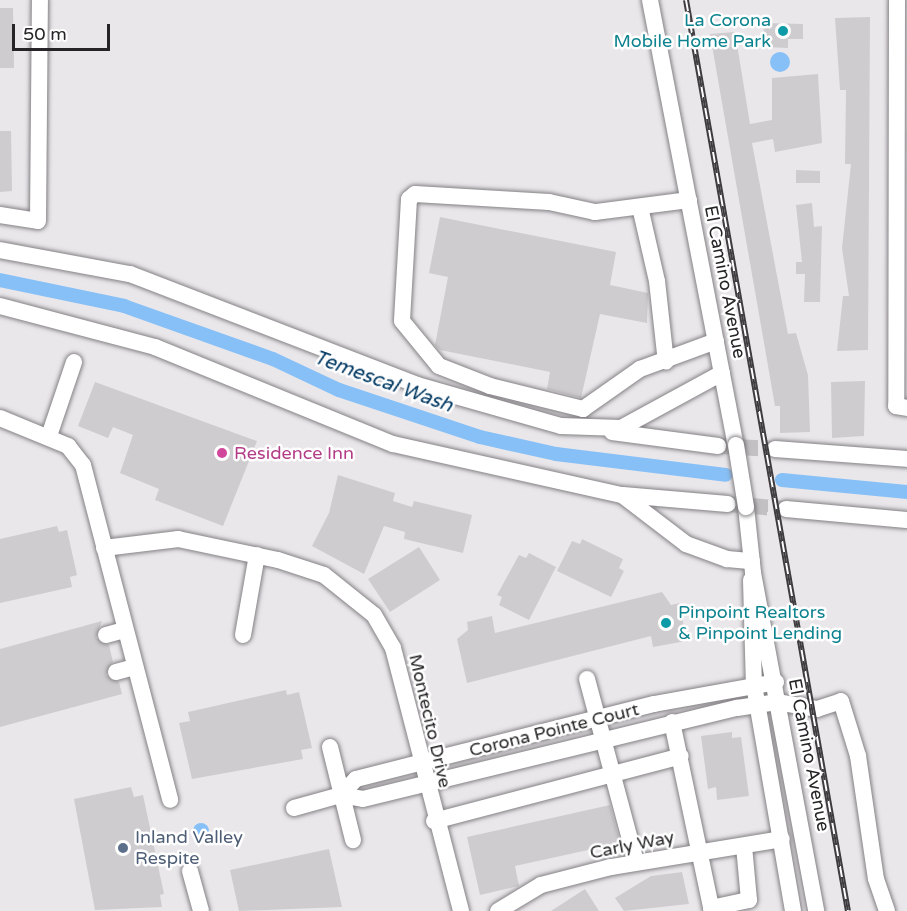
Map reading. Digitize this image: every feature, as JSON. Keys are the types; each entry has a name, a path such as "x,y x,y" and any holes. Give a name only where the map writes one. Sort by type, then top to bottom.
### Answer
{"street":[{"path":"0,215 38,221 40,0"},
{"name":"El Camino Avenue","path":"650,0 736,445 753,567 776,682 777,702 816,911"},
{"path":"897,0 902,39 902,310 896,406 907,408"},
{"path":"689,200 596,212 549,202 415,194 410,199 402,321 439,366 490,386 583,409 640,369 687,355 716,341"},
{"path":"640,207 657,281 666,362"},
{"path":"0,250 130,274 417,385 561,426 718,446"},
{"path":"0,306 155,347 393,444 622,495 728,504"},
{"path":"49,436 74,362"},
{"path":"609,432 722,372"},
{"path":"0,418 49,436 78,454 170,800"},
{"path":"775,449 907,459"},
{"path":"622,495 686,544 753,567"},
{"path":"786,509 907,520"},
{"name":"Montecito Drive","path":"104,548 178,539 257,555 324,575 374,615 393,648 424,783 461,911"},
{"path":"243,635 257,555"},
{"name":"El Camino Avenue","path":"753,567 756,705 782,839 793,911"},
{"path":"106,635 125,630"},
{"path":"116,672 135,667"},
{"path":"587,679 636,862"},
{"name":"Corona Pointe Court","path":"341,795 357,779 598,717 776,682"},
{"name":"Corona Pointe Court","path":"341,795 363,798 603,736 756,705 777,702 817,709 841,701 858,756 876,879 887,911"},
{"path":"672,722 702,852 711,910 749,900 744,846"},
{"path":"330,747 353,840"},
{"path":"434,821 681,756"},
{"path":"294,808 341,795"},
{"name":"Carly Way","path":"498,911 541,885 636,862 782,839"},
{"path":"190,871 201,911"}],"water":[{"path":"780,52 787,55 790,62 787,69 780,72 773,69 770,62 773,55"},
{"path":"198,823 204,823 209,831 207,837 198,839 193,834 193,828"}],"building":[{"path":"0,8 13,8 14,68 0,68"},
{"path":"870,17 868,350 837,351 843,296 849,296 842,248 851,164 845,164 846,90 840,90 835,18"},
{"name":"La Corona Mobile Home Park","path":"764,23 803,24 803,39 788,39 788,48 763,47"},
{"path":"735,32 750,124 772,120 772,78 818,74 822,143 775,152 773,139 752,143 788,334 796,333 808,375 810,432 780,433 780,406 775,406 710,34"},
{"path":"0,131 11,131 12,191 0,192"},
{"path":"796,170 820,171 820,183 796,183"},
{"path":"812,203 814,227 822,226 820,302 804,302 805,274 796,274 796,262 802,262 796,205"},
{"path":"440,217 616,252 610,285 648,293 647,323 600,314 581,398 547,389 550,372 440,350 435,345 448,277 429,273"},
{"path":"865,381 864,436 832,438 831,382"},
{"name":"Residence Inn","path":"95,382 257,441 223,526 155,500 159,489 120,473 133,435 113,427 108,438 78,426"},
{"path":"338,475 395,493 393,501 412,507 414,501 472,515 463,553 404,539 405,532 384,526 364,574 312,546 329,513"},
{"path":"57,526 59,532 67,530 77,575 70,577 72,587 0,603 0,539"},
{"path":"582,539 623,559 619,568 624,571 611,597 557,571 572,541 580,544"},
{"path":"419,547 440,580 390,612 368,579"},
{"path":"529,553 556,567 529,620 499,605 502,597 497,595 519,555 526,558"},
{"path":"662,592 671,605 680,603 686,641 653,647 651,636 467,683 457,639 468,630 467,622 492,616 495,633"},
{"path":"102,621 96,638 109,645 113,662 106,675 119,682 122,694 0,727 0,649"},
{"path":"286,690 287,695 299,692 312,748 301,750 303,759 192,779 179,723 190,721 188,712"},
{"path":"732,732 732,738 741,737 749,796 717,800 716,787 708,789 701,736"},
{"path":"131,787 134,797 143,795 164,894 160,895 162,907 95,910 74,799"},
{"path":"610,805 620,843 515,866 519,886 480,895 467,837"},
{"path":"329,849 342,907 239,911 230,870"},
{"path":"682,872 689,904 624,911 615,898 651,876"},
{"path":"585,889 599,911 551,911"}],"waterway":[{"name":"Temescal Wash","path":"0,280 124,306 273,359 339,390 480,437 556,454 726,475"},
{"name":"Temescal Wash","path":"782,480 907,492"}],"tunnel":[{"path":"718,446 775,449"},
{"path":"728,504 786,509"}],"railway":[{"path":"686,0 848,911"}],"place":[{"name":"La Corona Mobile Home Park","path":"783,31"},
{"name":"Residence Inn","path":"222,453"},
{"name":"Pinpoint Realtors & Pinpoint Lending","path":"666,623"},
{"name":"Inland Valley Respite","path":"123,848"}]}
